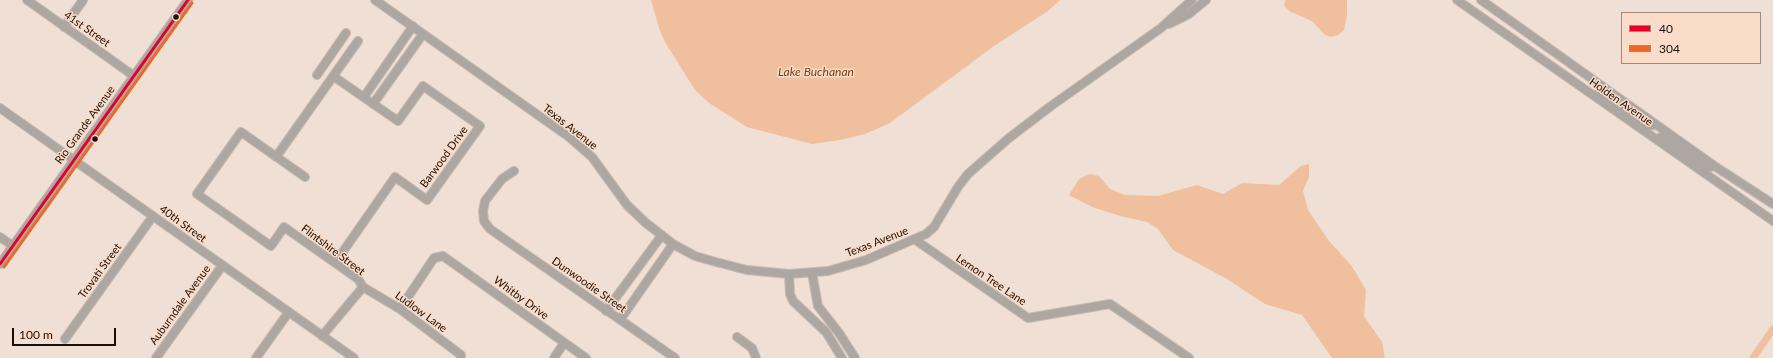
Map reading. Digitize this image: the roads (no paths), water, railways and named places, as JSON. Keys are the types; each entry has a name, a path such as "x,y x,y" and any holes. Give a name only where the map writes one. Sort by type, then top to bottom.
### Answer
{"street":[{"name":"41st Street","path":"27,0 134,76"},
{"path":"64,26 83,0"},
{"name":"Rio Grande Avenue","path":"0,264 188,0"},
{"name":"Texas Avenue","path":"375,0 568,138 592,157 627,205 673,244 695,256 716,262 747,270 789,274 828,271 866,260 926,234 934,227 958,187 968,174 1009,138 1051,106 1161,28 1192,0"},
{"name":"Texas Avenue","path":"1161,28 1189,14 1206,0"},
{"name":"Holden Avenue","path":"1457,0 1773,221"},
{"name":"Holden Avenue","path":"1481,0 1716,168 1773,204"},
{"path":"364,97 413,26"},
{"path":"317,75 346,33"},
{"path":"373,104 423,34"},
{"path":"305,177 276,157 358,41"},
{"name":"Barwood Drive","path":"333,76 398,121 423,86 480,126 427,200 395,177 335,263"},
{"path":"1591,95 1605,97 1643,124 1648,126 1655,125"},
{"name":"40th Street","path":"0,108 288,313 354,358"},
{"name":"Flintshire Street","path":"276,157 241,132 197,194 271,246 284,227 358,279 363,287"},
{"path":"1655,139 1660,138 1666,140 1702,165 1716,168"},
{"name":"Dunwoodie Street","path":"514,171 502,179 485,201 483,211 484,221 490,229 675,358"},
{"name":"Trovati Street","path":"65,339 153,216"},
{"path":"606,310 662,235"},
{"path":"0,237 13,246"},
{"name":"Lemon Tree Lane","path":"914,240 1028,318 1110,304 1189,358"},
{"path":"620,320 673,244"},
{"name":"Whitby Drive","path":"400,309 434,258 443,256 586,358"},
{"name":"Auburndale Avenue","path":"156,358 222,266"},
{"path":"812,273 818,306 843,339 855,358"},
{"path":"789,274 790,294 793,301 826,332 842,358"},
{"path":"322,336 363,287"},
{"name":"Ludlow Lane","path":"363,287 400,309 461,355 462,358"},
{"path":"256,358 288,313"},
{"path":"737,337 752,348 756,358"},
{"path":"554,358 564,343"}],"water":[{"name":"Lake Buchanan","path":"651,0 1060,0 1048,11 994,46 890,123 865,134 840,140 812,144 747,127 709,103 695,90 665,42 659,28"},
{"path":"1285,0 1347,0 1347,14 1344,30 1338,35 1331,37 1325,35 1312,21 1291,12 1284,6"},
{"path":"1309,164 1309,177 1303,191 1308,210 1329,241 1351,265 1366,290 1364,316 1382,342 1385,358 1332,358 1302,315 1265,304 1227,279 1173,250 1158,229 1147,222 1120,216 1092,207 1069,195 1079,179 1090,174 1099,176 1110,189 1125,195 1158,196 1197,185 1223,194 1242,183 1279,185 1301,166"}],"waterway":[{"path":"1753,358 1773,329"}]}
